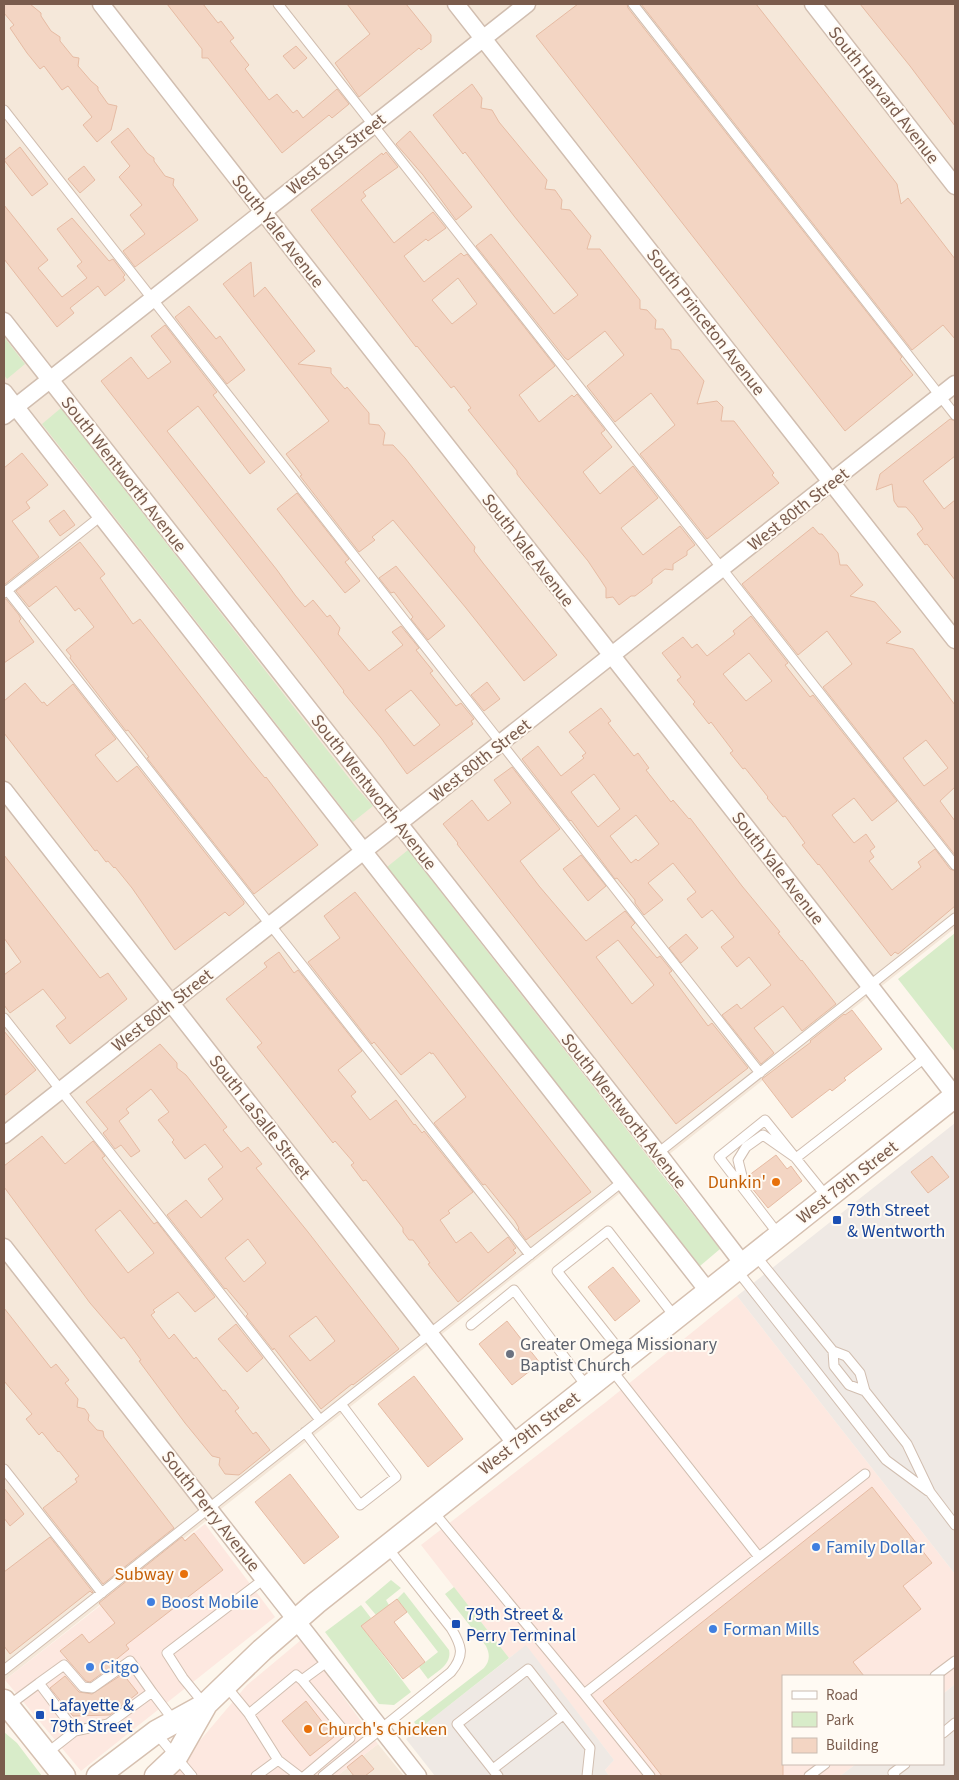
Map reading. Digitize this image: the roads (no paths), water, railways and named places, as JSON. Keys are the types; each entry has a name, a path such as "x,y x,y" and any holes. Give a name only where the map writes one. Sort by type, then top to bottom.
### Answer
{"main road":[{"name":"West 79th Street","path":"98,1776 172,1730 205,1705 296,1620 955,1096"},
{"path":"6,1704 64,1776"},
{"name":"West 79th Street","path":"156,1776 176,1757 172,1730"}],"street":[{"name":"South Yale Avenue","path":"101,4 955,1096"},
{"name":"South Princeton Avenue","path":"456,4 955,640"},
{"name":"West 81st Street","path":"9,411 527,4"},
{"name":"South Harvard Avenue","path":"813,4 955,186"},
{"name":"South Wentworth Avenue","path":"4,321 745,1263"},
{"name":"West 80th Street","path":"4,1135 955,384"},
{"path":"4,392 9,411 101,516 708,1291"},
{"name":"South LaSalle Street","path":"4,790 516,1444"},
{"name":"South Perry Avenue","path":"4,1246 418,1776"}],"lane":[{"path":"278,4 955,865"},
{"path":"633,4 955,415"},
{"path":"4,110 760,1073"},
{"path":"101,516 6,592 530,1255"},
{"path":"658,1153 955,918"},
{"path":"4,1018 320,1420"},
{"path":"796,1158 926,1058"},
{"path":"780,1235 719,1157 765,1120 827,1197"},
{"path":"746,1192 738,1160 746,1147 762,1135 796,1158"},
{"path":"4,1670 622,1182"},
{"path":"675,1317 608,1231 557,1271 618,1363 759,1557"},
{"path":"745,1263 833,1351 846,1356 860,1373 864,1392"},
{"path":"745,1263 886,1460 930,1492"},
{"path":"471,1325 514,1290 588,1387"},
{"path":"833,1351 834,1366 849,1385 864,1392 907,1444 930,1492 955,1525"},
{"path":"305,1432 360,1505 396,1478 341,1404"},
{"path":"4,1469 102,1593"},
{"path":"584,1694 865,1474"},
{"path":"432,1510 650,1776"},
{"path":"323,1776 451,1672 459,1663 461,1652 459,1641 451,1628 387,1547"},
{"path":"205,1705 183,1678 167,1653 264,1578"},
{"path":"302,1680 328,1660"},
{"path":"6,1704 40,1683 64,1665 83,1687 92,1688 130,1661 152,1692 172,1730 176,1757 192,1776"},
{"path":"937,1675 955,1661"},
{"path":"563,1714 496,1773 458,1724 528,1669 590,1748 587,1776"},
{"path":"249,1714 296,1675 302,1680 350,1738 305,1776"},
{"path":"40,1683 75,1731"},
{"path":"226,1686 249,1714 278,1760 299,1776"},
{"path":"46,1754 75,1731 108,1724 152,1692"},
{"path":"944,1732 955,1723"},
{"path":"256,1776 278,1760"},
{"path":"809,1776 824,1765"},
{"path":"895,1776 893,1773 904,1765"}],"place":[{"name":"Dunkin'","path":"776,1182"},
{"name":"79th Street & Wentworth","path":"837,1220"},
{"name":"Greater Omega Missionary Baptist Church","path":"510,1354"},
{"name":"Family Dollar","path":"816,1547"},
{"name":"Subway","path":"184,1574"},
{"name":"Boost Mobile","path":"151,1602"},
{"name":"79th Street & Perry Terminal","path":"456,1624"},
{"name":"Forman Mills","path":"713,1629"},
{"name":"Citgo","path":"90,1667"},
{"name":"Lafayette & 79th Street","path":"40,1715"},
{"name":"Church's Chicken","path":"308,1729"}]}
